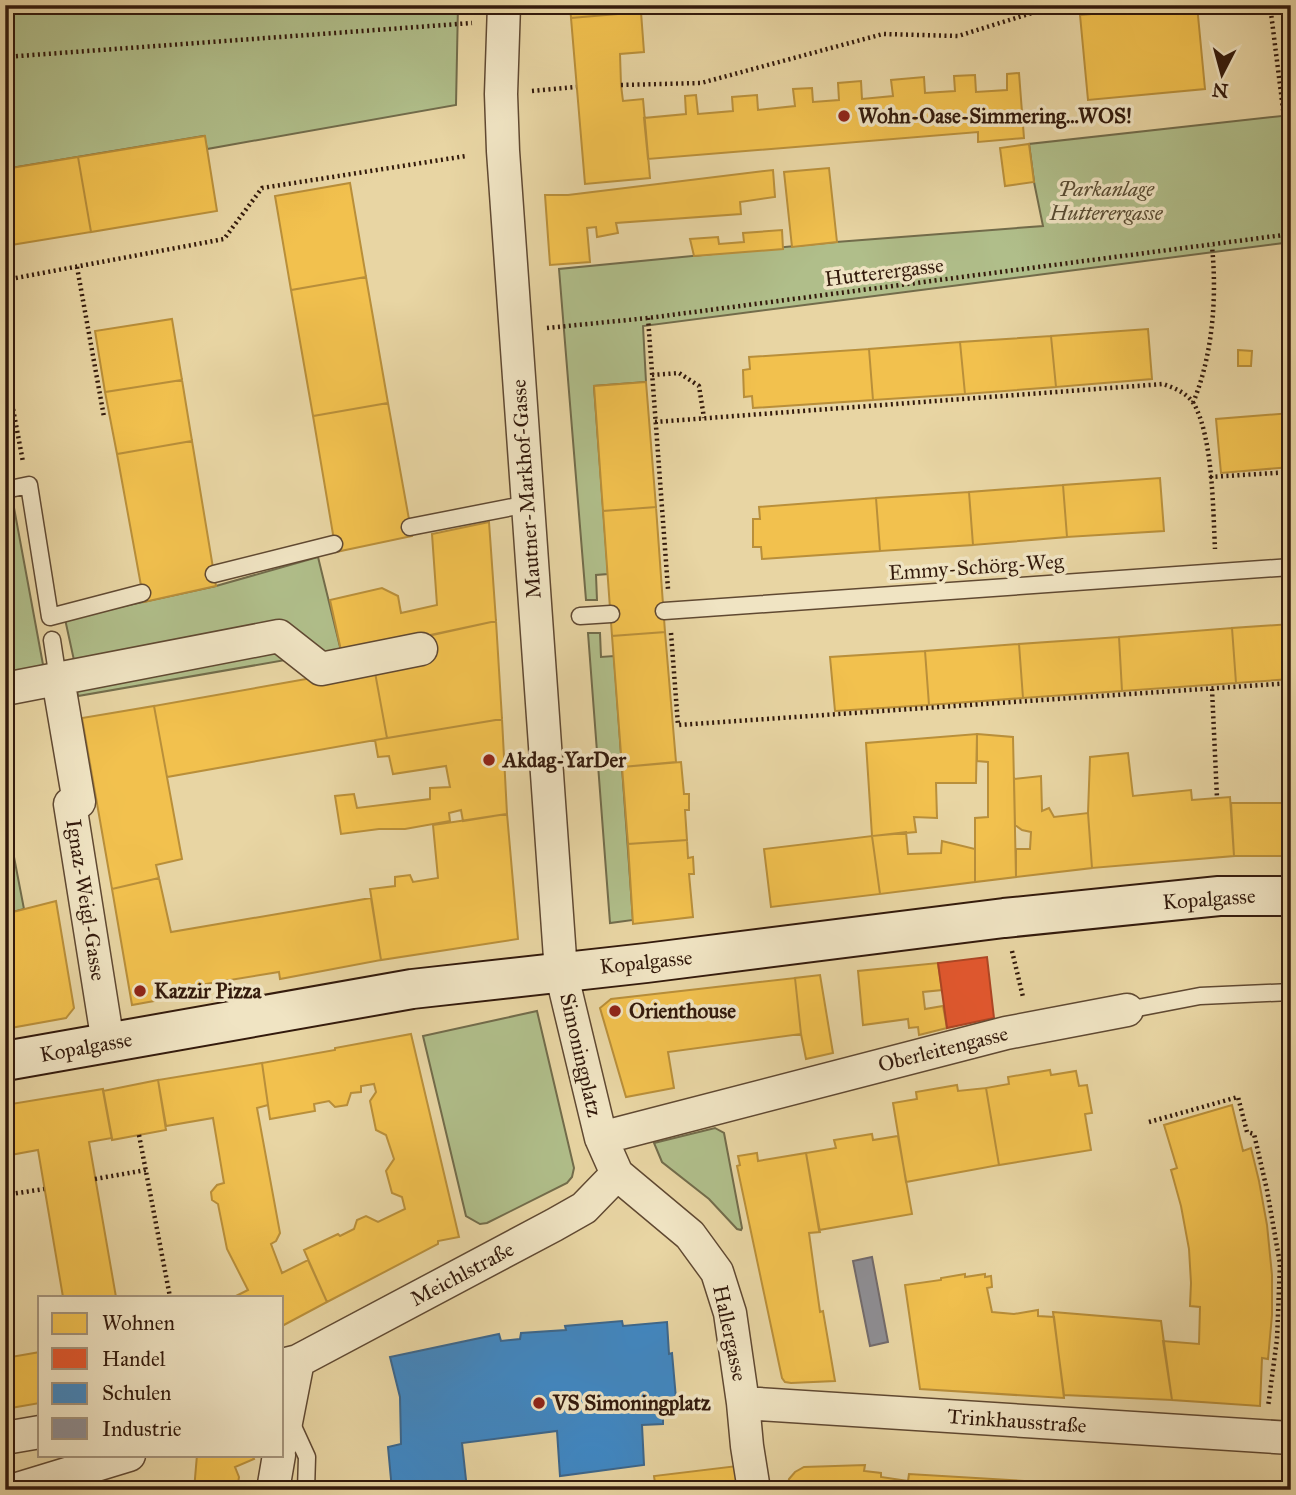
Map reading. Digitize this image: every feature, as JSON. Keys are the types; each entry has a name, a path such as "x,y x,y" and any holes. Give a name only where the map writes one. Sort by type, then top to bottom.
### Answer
{"street":[{"name":"Mautner-Markhof-Gasse","path":"503,13 503,151 561,972"},
{"path":"5,689 279,636 321,669 421,649"},
{"name":"Ignaz-Weigl-Gasse","path":"58,679 79,802 71,804 108,1043"},
{"name":"Kopalgasse","path":"5,1061 412,989 1004,918 1219,896 1291,895"},
{"name":"Simoningplatz","path":"561,972 601,1138"},
{"name":"Oberleitengasse","path":"601,1138 1006,1032 1127,1010"},
{"name":"Hallergasse","path":"601,1138 617,1174 690,1235 717,1272 730,1312 754,1490"},
{"name":"Meichlstraße","path":"287,1367 584,1208 617,1174"},
{"path":"285,1429 287,1367"},
{"name":"Trinkhausstraße","path":"743,1403 1291,1438"},
{"path":"5,1438 38,1432"},
{"path":"14,1490 126,1456"},
{"path":"273,1490 279,1456"}],"lane":[{"path":"5,490 29,485 50,617 142,593"},
{"path":"410,527 528,504"},
{"path":"214,574 334,544"},
{"name":"Emmy-Schörg-Weg","path":"666,611 1291,567"},
{"path":"580,617 611,614"},
{"name":"Ignaz-Weigl-Gasse","path":"52,640 58,679"},
{"name":"Oberleitengasse","path":"1127,1010 1199,996 1291,992"},
{"path":"285,1429 307,1457 306,1490"}],"path":[{"path":"621,85 701,83 883,34 958,36 1048,8 1077,5"},
{"path":"1270,5 1283,117 1291,149"},
{"path":"5,57 503,13"},
{"path":"501,94 576,87"},
{"path":"5,280 224,239 262,188 466,156"},
{"name":"Hutterergasse","path":"515,332 648,318 1291,234"},
{"path":"1193,403 1201,384 1210,340 1212,246"},
{"path":"77,267 104,416"},
{"path":"648,318 666,611 678,725 1291,682"},
{"path":"5,366 24,466"},
{"path":"652,375 679,373 699,386 704,418"},
{"path":"655,422 1163,384 1178,389 1193,403 1208,450 1215,571"},
{"path":"1210,477 1291,472"},
{"path":"1212,689 1217,798"},
{"path":"1004,918 1031,1028"},
{"path":"1149,1122 1238,1097 1247,1132 1254,1134 1280,1264 1277,1339 1269,1393"},
{"path":"139,1135 170,1296"},
{"path":"95,1179 146,1170"},
{"path":"5,1195 44,1189"}],"green space":[{"path":"5,5 458,5 456,105 207,149 204,136 5,169"},
{"name":"Parkanlage Hutterergasse","path":"1291,115 1291,242 643,326 646,382 594,386 608,574 596,575 597,600 586,600 559,269 836,242 1043,226 1029,144"},
{"path":"12,497 44,670 5,677 5,498"},
{"path":"318,557 342,655 322,661 290,637 75,665 65,619 216,586"},
{"path":"588,633 600,633 601,657 614,656 633,920 610,923"},
{"path":"276,642 297,658 78,696 76,686"},
{"path":"5,857 14,857 24,909 5,914"},
{"path":"537,1011 574,1168 572,1177 567,1183 480,1224 466,1216 423,1036"},
{"path":"715,1128 724,1133 741,1230 709,1199 662,1162 654,1143"}],"building: Wohnen":[{"path":"570,5 640,5 641,12 571,18"},
{"name":"Wohn-Oase-Simmering...WOS!","path":"1197,5 1205,89 1088,100 1080,15"},
{"path":"641,12 644,52 620,54 621,85 623,101 643,99 650,178 585,184 571,18"},
{"name":"Wohn-Oase-Simmering...WOS!","path":"1019,73 1024,138 978,142 978,132 648,159 644,118 686,114 685,96 696,95 698,114 733,111 732,97 757,95 758,110 795,106 793,89 812,88 813,102 839,100 838,83 861,81 862,99 893,96 891,80 924,77 925,93 955,91 954,76 975,75 976,92 1007,90 1007,74"},
{"path":"205,136 217,211 91,232 78,157"},
{"path":"1029,144 1034,182 1005,186 1000,148"},
{"path":"78,157 91,232 5,246 5,169"},
{"path":"829,168 837,242 792,247 784,172"},
{"path":"773,170 775,197 740,202 741,214 616,223 618,233 597,237 596,227 587,228 590,262 550,265 545,195 568,195"},
{"path":"350,183 366,277 291,290 275,196"},
{"path":"782,230 783,249 694,256 690,239 718,237 719,244 744,242 743,233"},
{"path":"366,277 388,403 313,416 291,290"},
{"path":"172,319 182,380 105,392 95,331"},
{"path":"1148,329 1152,379 1056,387 1051,336"},
{"path":"1051,336 1056,387 965,394 960,342"},
{"path":"960,342 965,394 873,400 869,349"},
{"path":"869,349 873,400 753,408 752,396 744,397 743,370 750,369 749,357"},
{"path":"1238,350 1252,351 1251,366 1238,366"},
{"path":"182,380 192,441 117,454 105,392"},
{"path":"646,382 656,507 603,511 594,386"},
{"path":"388,403 412,536 336,552 313,416"},
{"path":"1291,413 1291,467 1221,473 1216,419"},
{"path":"192,441 216,586 144,602 117,454"},
{"path":"1160,478 1164,531 1067,537 1063,485"},
{"path":"1063,485 1067,537 973,545 969,492"},
{"path":"969,492 973,545 880,551 876,498"},
{"path":"876,498 880,551 762,559 761,547 753,547 753,519 760,519 759,507"},
{"path":"656,507 665,632 612,636 603,511"},
{"path":"489,522 496,621 342,655 330,600 382,588 398,596 401,613 437,605 432,534"},
{"path":"496,621 502,719 387,738 374,667 421,637"},
{"path":"1291,624 1291,679 1236,683 1232,628"},
{"path":"1232,628 1236,683 1122,691 1119,637"},
{"path":"665,632 676,762 622,767 612,636"},
{"path":"1119,637 1122,691 1023,698 1019,644"},
{"path":"1019,644 1023,698 929,705 925,651"},
{"path":"925,651 929,705 835,711 830,657"},
{"path":"374,667 387,738 167,777 154,706"},
{"path":"154,706 182,859 156,865 159,878 112,889 82,718"},
{"path":"502,719 507,814 463,821 461,810 449,813 450,821 405,829 341,834 335,796 354,794 357,808 430,799 430,788 450,787 446,766 393,774 389,756 378,757 375,740"},
{"path":"977,734 1013,737 1016,877 975,882 975,818 988,817 988,762 977,761"},
{"path":"977,734 976,783 936,783 937,818 914,817 916,832 872,836 866,743"},
{"path":"1128,753 1133,796 1191,790 1192,800 1230,797 1234,856 1092,868 1088,813 1090,757"},
{"path":"681,762 684,794 689,794 689,810 685,810 687,840 628,844 622,767"},
{"path":"1041,776 1042,811 1049,808 1054,817 1088,813 1092,868 1016,877 1016,849 1030,849 1031,832 1015,825 1014,779"},
{"path":"1231,803 1291,803 1291,856 1234,856"},
{"path":"507,814 518,939 381,960 370,889 395,886 395,877 410,875 413,882 438,878 433,825"},
{"path":"906,832 908,854 941,853 942,841 975,849 975,882 880,894 872,836"},
{"path":"872,836 880,894 771,907 764,849"},
{"path":"687,840 688,858 693,857 694,874 689,874 693,917 633,924 628,844"},
{"path":"159,878 171,932 371,898 381,960 280,979 279,972 181,988 182,996 132,1005 112,889"},
{"path":"56,901 74,1008 66,1018 5,1029 5,914"},
{"path":"938,963 942,990 923,992 925,1009 943,1006 947,1028 919,1035 918,1027 909,1028 908,1019 863,1025 858,971"},
{"path":"820,975 833,1053 806,1059 795,978"},
{"path":"795,978 801,1034 668,1052 674,1088 626,1097 600,1008 611,999"},
{"path":"411,1034 459,1237 438,1241 438,1244 327,1302 304,1250 354,1229 357,1220 366,1216 378,1222 405,1209 402,1197 392,1193 386,1171 394,1159 386,1135 376,1130 370,1101 376,1092 374,1084 361,1086 361,1092 351,1093 347,1105 335,1107 329,1101 314,1104 315,1111 270,1119 262,1063"},
{"path":"262,1063 268,1105 257,1108 280,1233 271,1244 282,1273 308,1260 327,1302 284,1325 284,1296 236,1296 248,1290 227,1249 218,1204 212,1200 211,1192 217,1185 224,1183 213,1118 166,1126 158,1080"},
{"path":"1050,1070 1051,1075 1076,1071 1079,1086 1087,1085 1092,1113 1085,1114 1091,1150 999,1165 986,1088 1009,1084 1008,1077"},
{"path":"158,1080 166,1130 112,1140 103,1091"},
{"path":"957,1085 958,1091 986,1088 999,1165 906,1182 893,1103 917,1099 916,1092"},
{"path":"103,1089 112,1138 89,1142 116,1296 63,1296 38,1150 5,1156 5,1105"},
{"path":"1232,1105 1243,1151 1251,1148 1259,1181 1272,1275 1268,1359 1262,1358 1260,1406 1172,1400 1163,1341 1199,1344 1200,1307 1190,1306 1189,1249 1171,1170 1177,1168 1164,1125"},
{"path":"872,1134 873,1140 898,1136 912,1214 819,1230 806,1153 836,1148 834,1140"},
{"path":"757,1153 758,1161 806,1153 820,1232 809,1233 820,1312 823,1311 835,1381 791,1383 782,1378 737,1166 740,1165 738,1156"},
{"path":"965,1274 965,1277 985,1274 985,1277 991,1276 992,1287 987,1288 992,1312 1014,1314 1038,1310 1038,1316 1054,1317 1064,1398 920,1389 905,1285"},
{"path":"1053,1312 1161,1321 1172,1400 1064,1395"},
{"path":"38,1352 38,1403 5,1409 5,1358"},
{"path":"197,1456 252,1456 254,1459 235,1467 239,1477 237,1490 194,1490"},
{"path":"865,1465 864,1471 908,1481 909,1474 1074,1484 1075,1488 1099,1490 787,1490 789,1479 804,1467"},
{"path":"737,1466 741,1485 735,1485 735,1490 656,1490 654,1476"},
{"path":"623,1481 624,1490 554,1490"},
{"path":"1160,1482 1187,1484 1187,1490 1159,1490"}],"building: Handel":[{"path":"987,957 994,1018 947,1028 938,963"}],"building: Schulen":[{"name":"VS Simoningplatz","path":"622,1321 623,1326 667,1322 669,1354 672,1353 677,1410 663,1412 663,1424 642,1425 644,1465 560,1476 557,1431 462,1443 467,1489 392,1490 388,1447 401,1444 400,1397 390,1357 499,1334 501,1341 520,1339 521,1333 566,1330 565,1326"}],"building: Industrie":[{"path":"872,1257 888,1342 870,1346 853,1261"}],"place":[{"name":"Wohn-Oase-Simmering...WOS!","path":"844,116"},
{"name":"Akdag-YarDer","path":"489,760"},
{"name":"Kazzir Pizza","path":"140,991"},
{"name":"Orienthouse","path":"615,1011"},
{"name":"VS Simoningplatz","path":"539,1403"}]}
